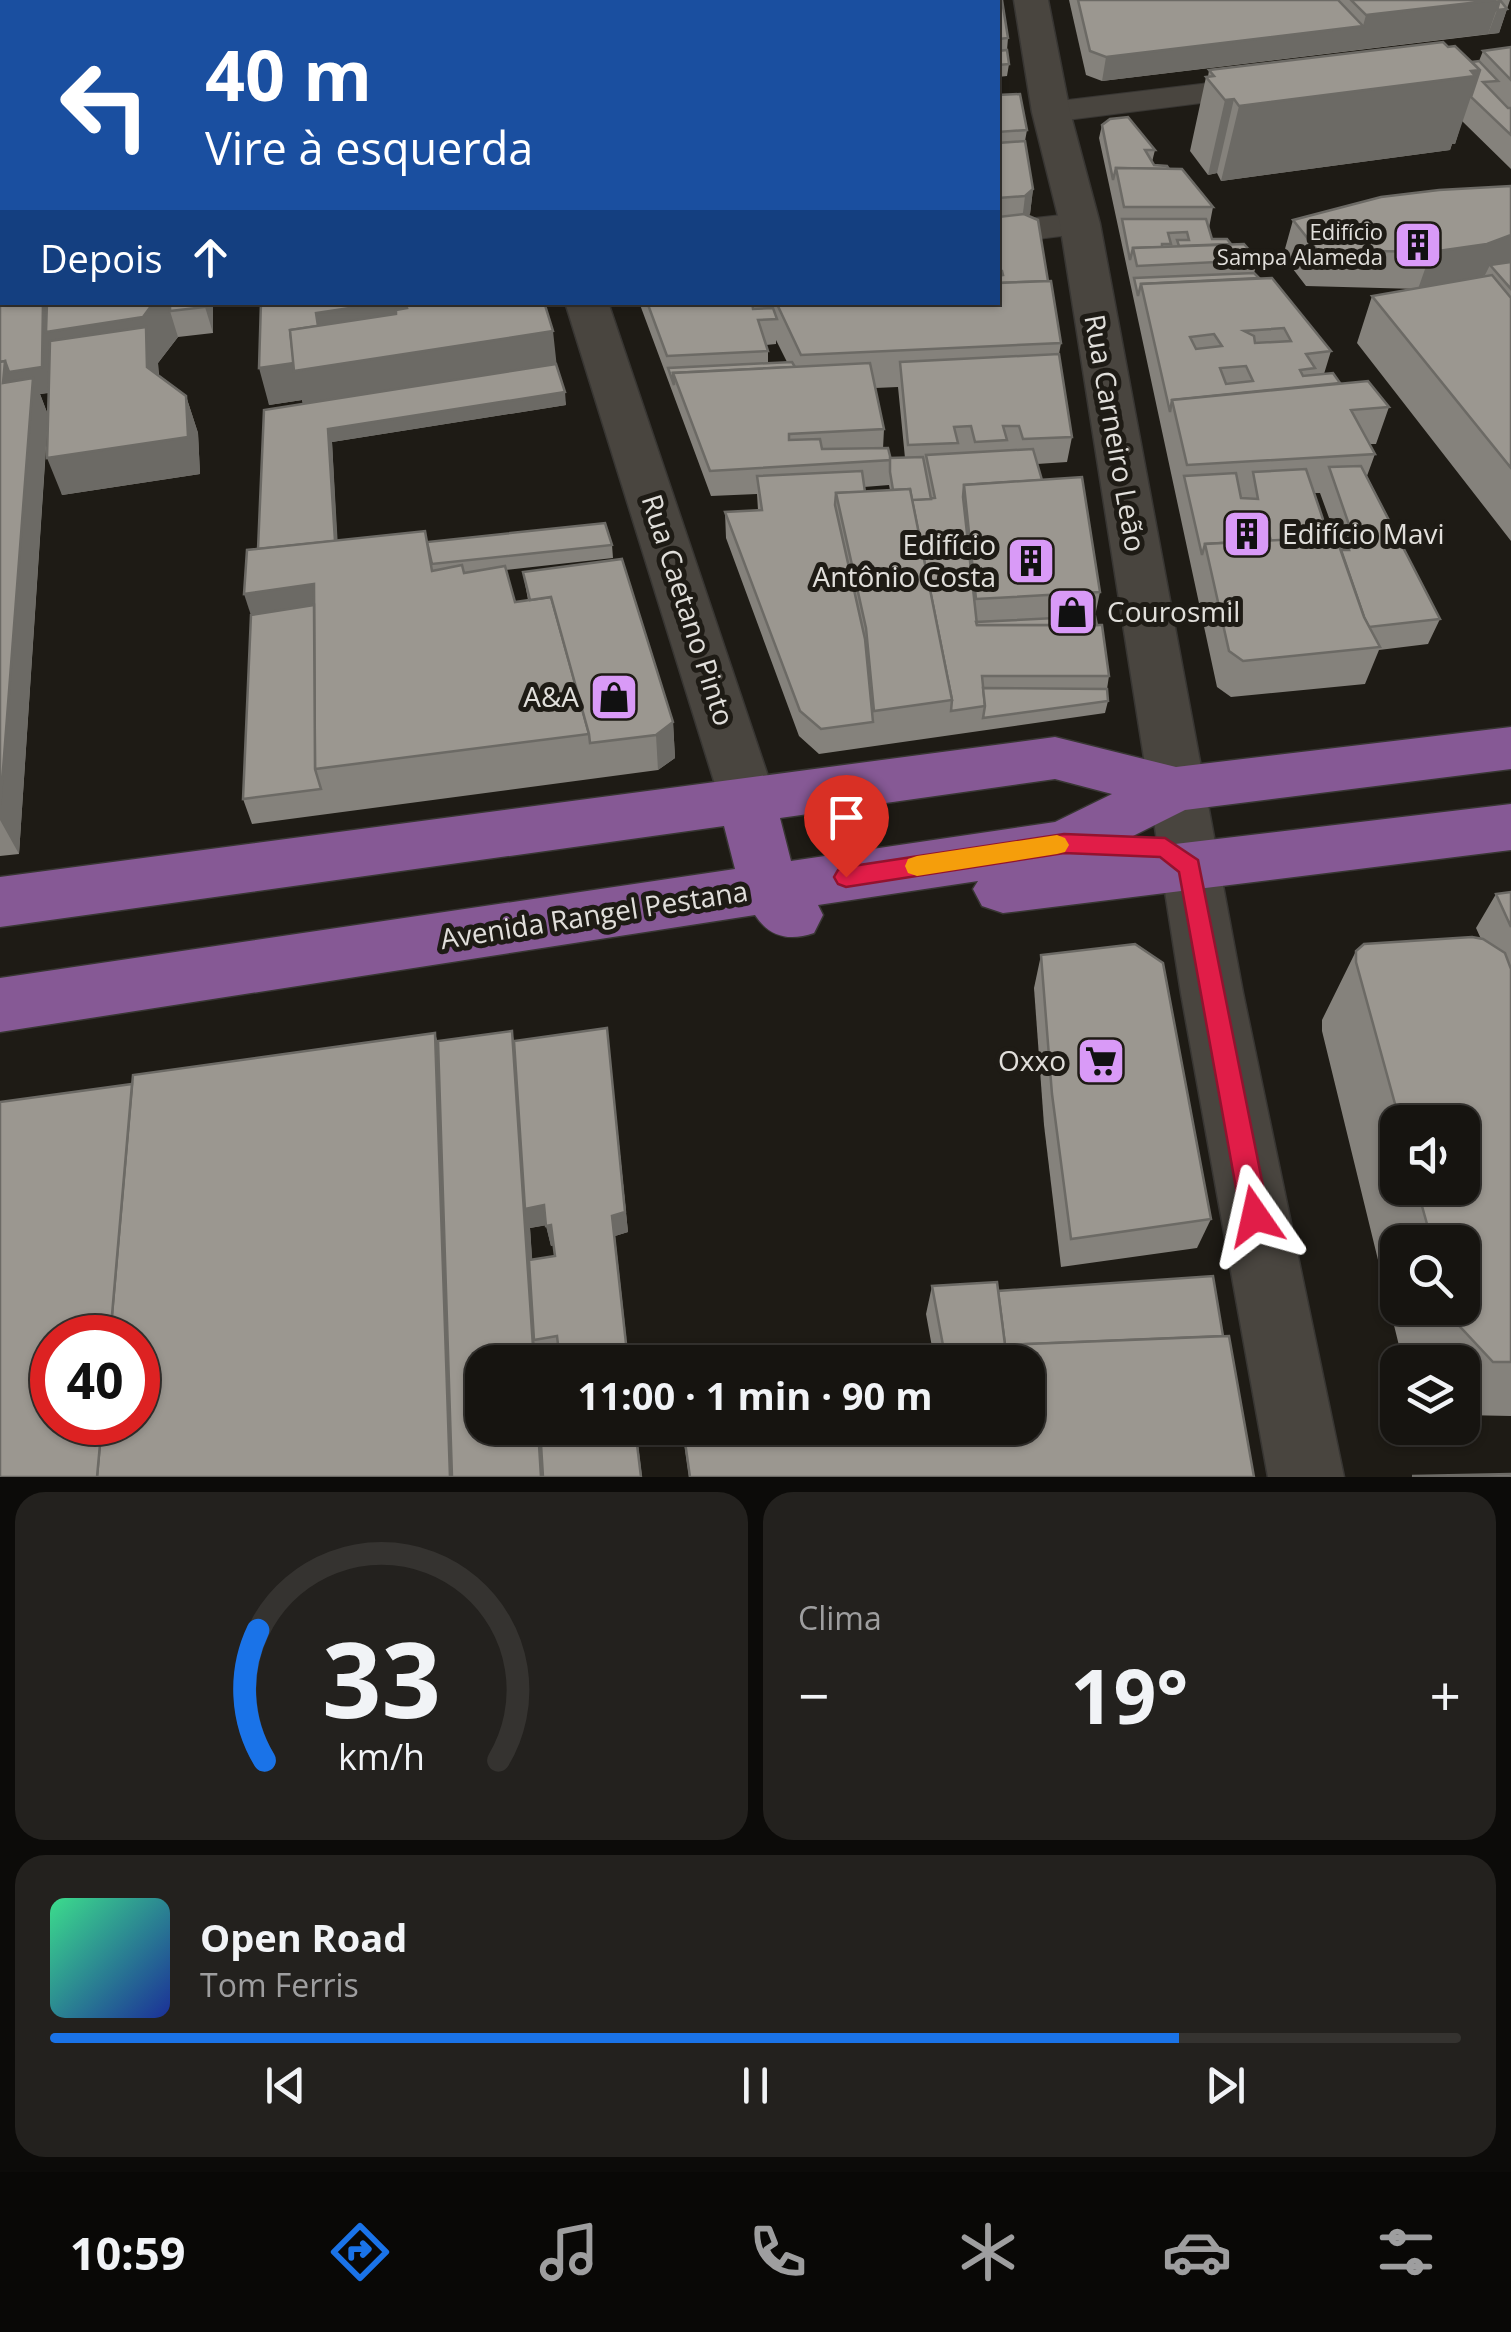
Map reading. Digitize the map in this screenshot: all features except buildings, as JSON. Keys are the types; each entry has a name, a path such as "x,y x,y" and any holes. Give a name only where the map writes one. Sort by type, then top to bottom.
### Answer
{"main road":[{"name":"Avenida Rangel Pestana","path":"780,902 1064,844 1176,789 1511,748"},
{"name":"Avenida Rangel Pestana","path":"0,902 747,797 1055,758 1176,789"},
{"name":"Rua Caetano Pinto","path":"747,797 780,902"},
{"name":"Avenida Rangel Pestana","path":"0,1005 780,902 1190,867 1511,827"},
{"path":"1064,844 1165,848 1190,867"}],"street":[{"name":"Rua Carneiro Leão","path":"1032,0 1051,112 1080,224 1190,867 1306,1477"},
{"path":"1051,112 1297,83"},
{"path":"1000,233 1080,224"},
{"name":"Rua Caetano Pinto","path":"587,305 747,797"}],"slow traffic":[{"path":"917,866 1057,845"}],"place":[{"name":"Edifício Sampa Alameda","path":"1418,245"},
{"name":"Edifício Mavi","path":"1247,534"},
{"name":"Edifício Antônio Costa","path":"1031,561"},
{"name":"Courosmil","path":"1072,612"},
{"name":"A&A","path":"614,697"},
{"name":"Oxxo","path":"1101,1061"}],"route":[{"path":"846,877 1064,844 1165,848 1190,867 1255,1216"}]}
